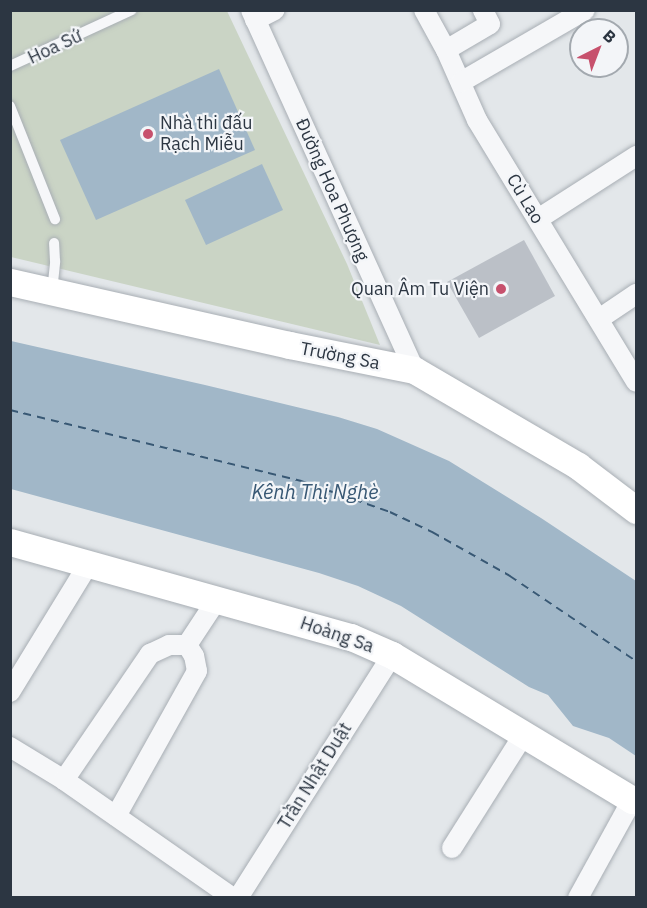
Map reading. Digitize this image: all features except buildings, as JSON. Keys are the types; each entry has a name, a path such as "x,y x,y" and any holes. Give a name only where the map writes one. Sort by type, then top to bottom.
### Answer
{"street":[{"path":"253,15 275,10"},
{"name":"Cù Lao","path":"424,10 446,50 477,120 636,381"},
{"path":"446,50 490,24 483,10"},
{"path":"460,82 585,10"},
{"name":"Đường Hoa Phượng","path":"253,15 414,370"},
{"path":"538,219 636,156"},
{"name":"Trường Sa","path":"10,282 414,370 578,466 636,510"},
{"path":"599,319 636,294"},
{"name":"Hoàng Sa","path":"10,542 218,598 351,637 392,655 635,804"},
{"path":"10,692 89,563"},
{"path":"186,645 218,598"},
{"path":"64,780 150,654 169,645 186,645"},
{"path":"116,816 197,671 194,656 186,645"},
{"name":"Trần Nhật Duật","path":"236,897 392,655"},
{"path":"452,848 524,734"},
{"path":"10,747 64,780 236,897"},
{"path":"583,896 635,804"}],"lane":[{"name":"Hoa Sứ","path":"10,66 132,10"},
{"path":"10,106 55,219"},
{"path":"52,292 56,261 54,243"}],"green space":[{"name":"Nhà thi đấu Rạch Miễu","path":"11,11 227,11 347,264 380,345 11,257"}],"water":[{"path":"219,69 255,150 96,220 60,140"},
{"path":"262,164 283,210 206,245 185,200"},
{"name":"Kênh Thị Nghè","path":"11,341 205,385 338,417 377,429 449,461 636,581 636,756 609,738 573,726 548,695 529,687 401,606 358,586 319,573 11,489"}],"ferry route":[{"path":"10,410 301,481 390,512 432,532 510,576 636,661"}],"place":[{"name":"Nhà thi đấu Rạch Miễu","path":"148,134"},
{"name":"Quan Âm Tu Viện","path":"501,289"}]}
